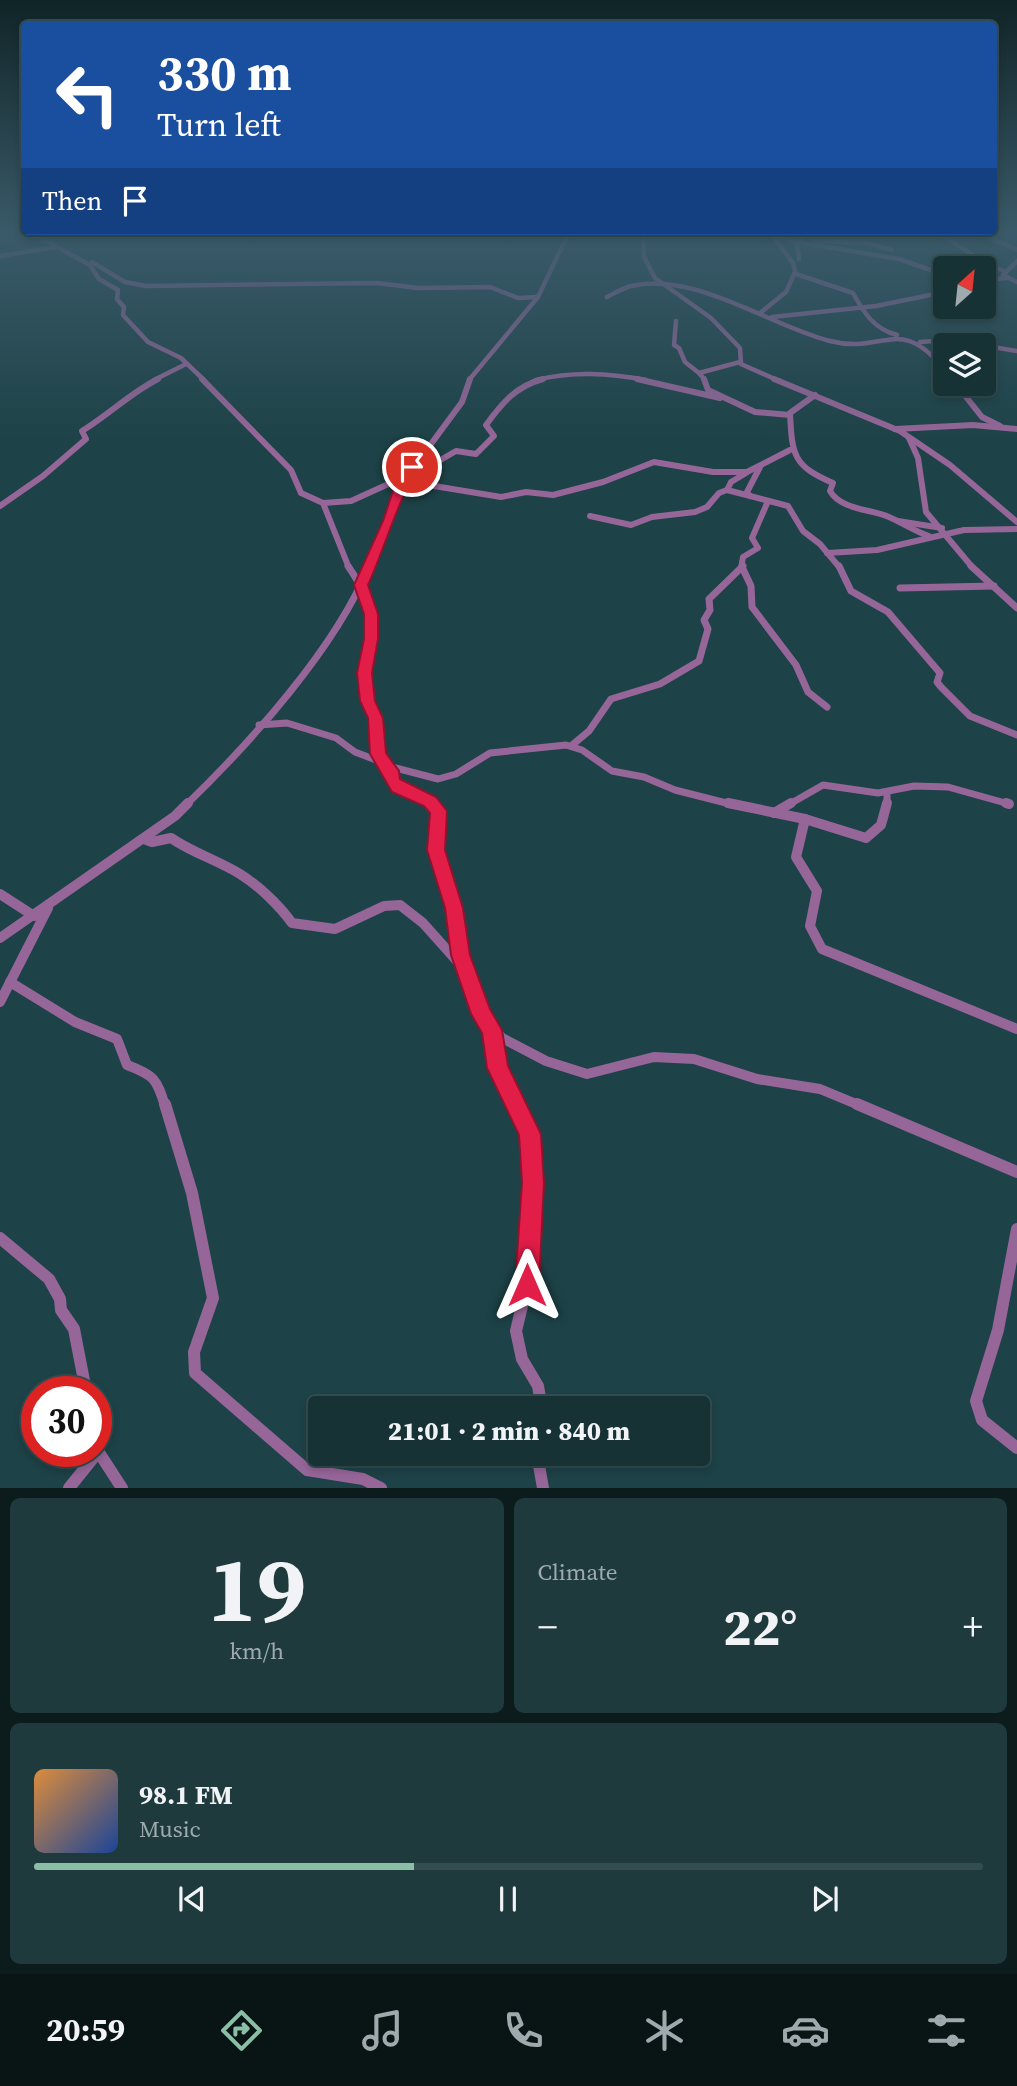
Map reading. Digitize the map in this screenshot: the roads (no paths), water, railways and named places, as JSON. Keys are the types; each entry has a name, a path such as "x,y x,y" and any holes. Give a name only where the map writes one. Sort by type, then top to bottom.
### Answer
{"street":[{"path":"119,301 124,307 123,315 148,342 176,355 231,407 236,417 250,426 301,484 301,493 323,503 351,501 406,476"},
{"path":"0,938 144,839 201,791 259,725 320,652 361,585 406,476 463,402 470,378 535,301"},
{"path":"686,301 711,318 740,348 740,362"},
{"path":"720,301 760,313 839,343 863,344 899,337"},
{"path":"760,313 774,301"},
{"path":"856,301 859,308 882,331 899,337 926,343 950,340 1017,351"},
{"path":"769,317 859,308 894,301"},
{"path":"676,321 673,345 679,348 685,362 706,381 708,390 720,398"},
{"path":"909,340 933,355"},
{"path":"699,373 740,362 768,374 783,385 815,395 894,429 950,465 1017,523"},
{"path":"0,506 43,476 86,439 82,431 85,427 114,412 134,391 186,364"},
{"path":"412,467 437,462 456,451 476,454 482,450 494,436 486,425 494,412 511,395 544,377 600,372 639,381 656,380 720,398 761,414 790,415"},
{"path":"815,395 794,408 790,415 790,450 801,467 833,484 830,491 834,498 895,520 944,530 998,526 1017,529"},
{"path":"965,396 982,417 1003,427"},
{"path":"894,429 1017,429"},
{"path":"909,438 918,458 924,507 964,559 1017,608"},
{"path":"590,516 613,523 645,522 652,517 700,510 727,490 731,482 760,467 772,457 790,450"},
{"path":"406,476 422,484 501,497 526,492 548,495 573,492 654,462 713,472 747,472"},
{"path":"750,496 747,492 760,467"},
{"path":"727,490 788,506 803,531 840,567 851,591 888,612 935,666 940,673 937,682 942,691 965,705 970,716 1017,735"},
{"path":"571,746 589,731 611,699 660,684 697,662 707,635 705,620 710,610 710,596 718,592 742,567 743,556 758,548 752,538 768,501"},
{"path":"323,503 345,562 361,585 371,614 371,639 365,673 367,701 376,718 385,764 398,787 430,802 439,811 436,850 454,908 457,944 481,1014 492,1030 546,1062 587,1074 654,1056 694,1059 757,1079 820,1089 1017,1172"},
{"path":"895,520 910,531 929,536"},
{"path":"828,553 875,550 944,530"},
{"path":"742,567 749,575 752,607 767,623 768,631 796,665 808,692 827,707"},
{"path":"900,588 994,586"},
{"path":"259,725 287,723 320,732 355,752 385,764 438,779 456,775 490,753 571,746 582,750 612,771 644,777 675,790 691,792 754,811 804,819 866,838 875,834 887,815 887,792"},
{"path":"774,813 823,785 887,792 914,786 948,787 1009,804"},
{"path":"804,819 796,857 817,891 810,926 822,949 1017,1029"},
{"path":"144,839 152,842 171,838 193,853 240,874 281,908 292,923 335,929 384,906 400,905 423,923 467,972"},
{"path":"0,894 34,916"},
{"path":"0,1002 50,905"},
{"path":"10,982 60,1011 84,1030 117,1039 127,1065 150,1074 159,1085 187,1170 213,1298 194,1352 195,1373 307,1470 363,1479 381,1488"},
{"path":"492,1030 498,1068 530,1134 532,1150 527,1285 516,1331 522,1359 538,1386 540,1396"},
{"path":"1017,1229 1002,1310 976,1401 982,1420 1017,1448"},
{"path":"0,1238 49,1279 61,1299 61,1310 74,1329 83,1376"},
{"path":"539,1466 543,1488"},
{"path":"69,1488 84,1467"},
{"path":"112,1467 122,1488"}]}
